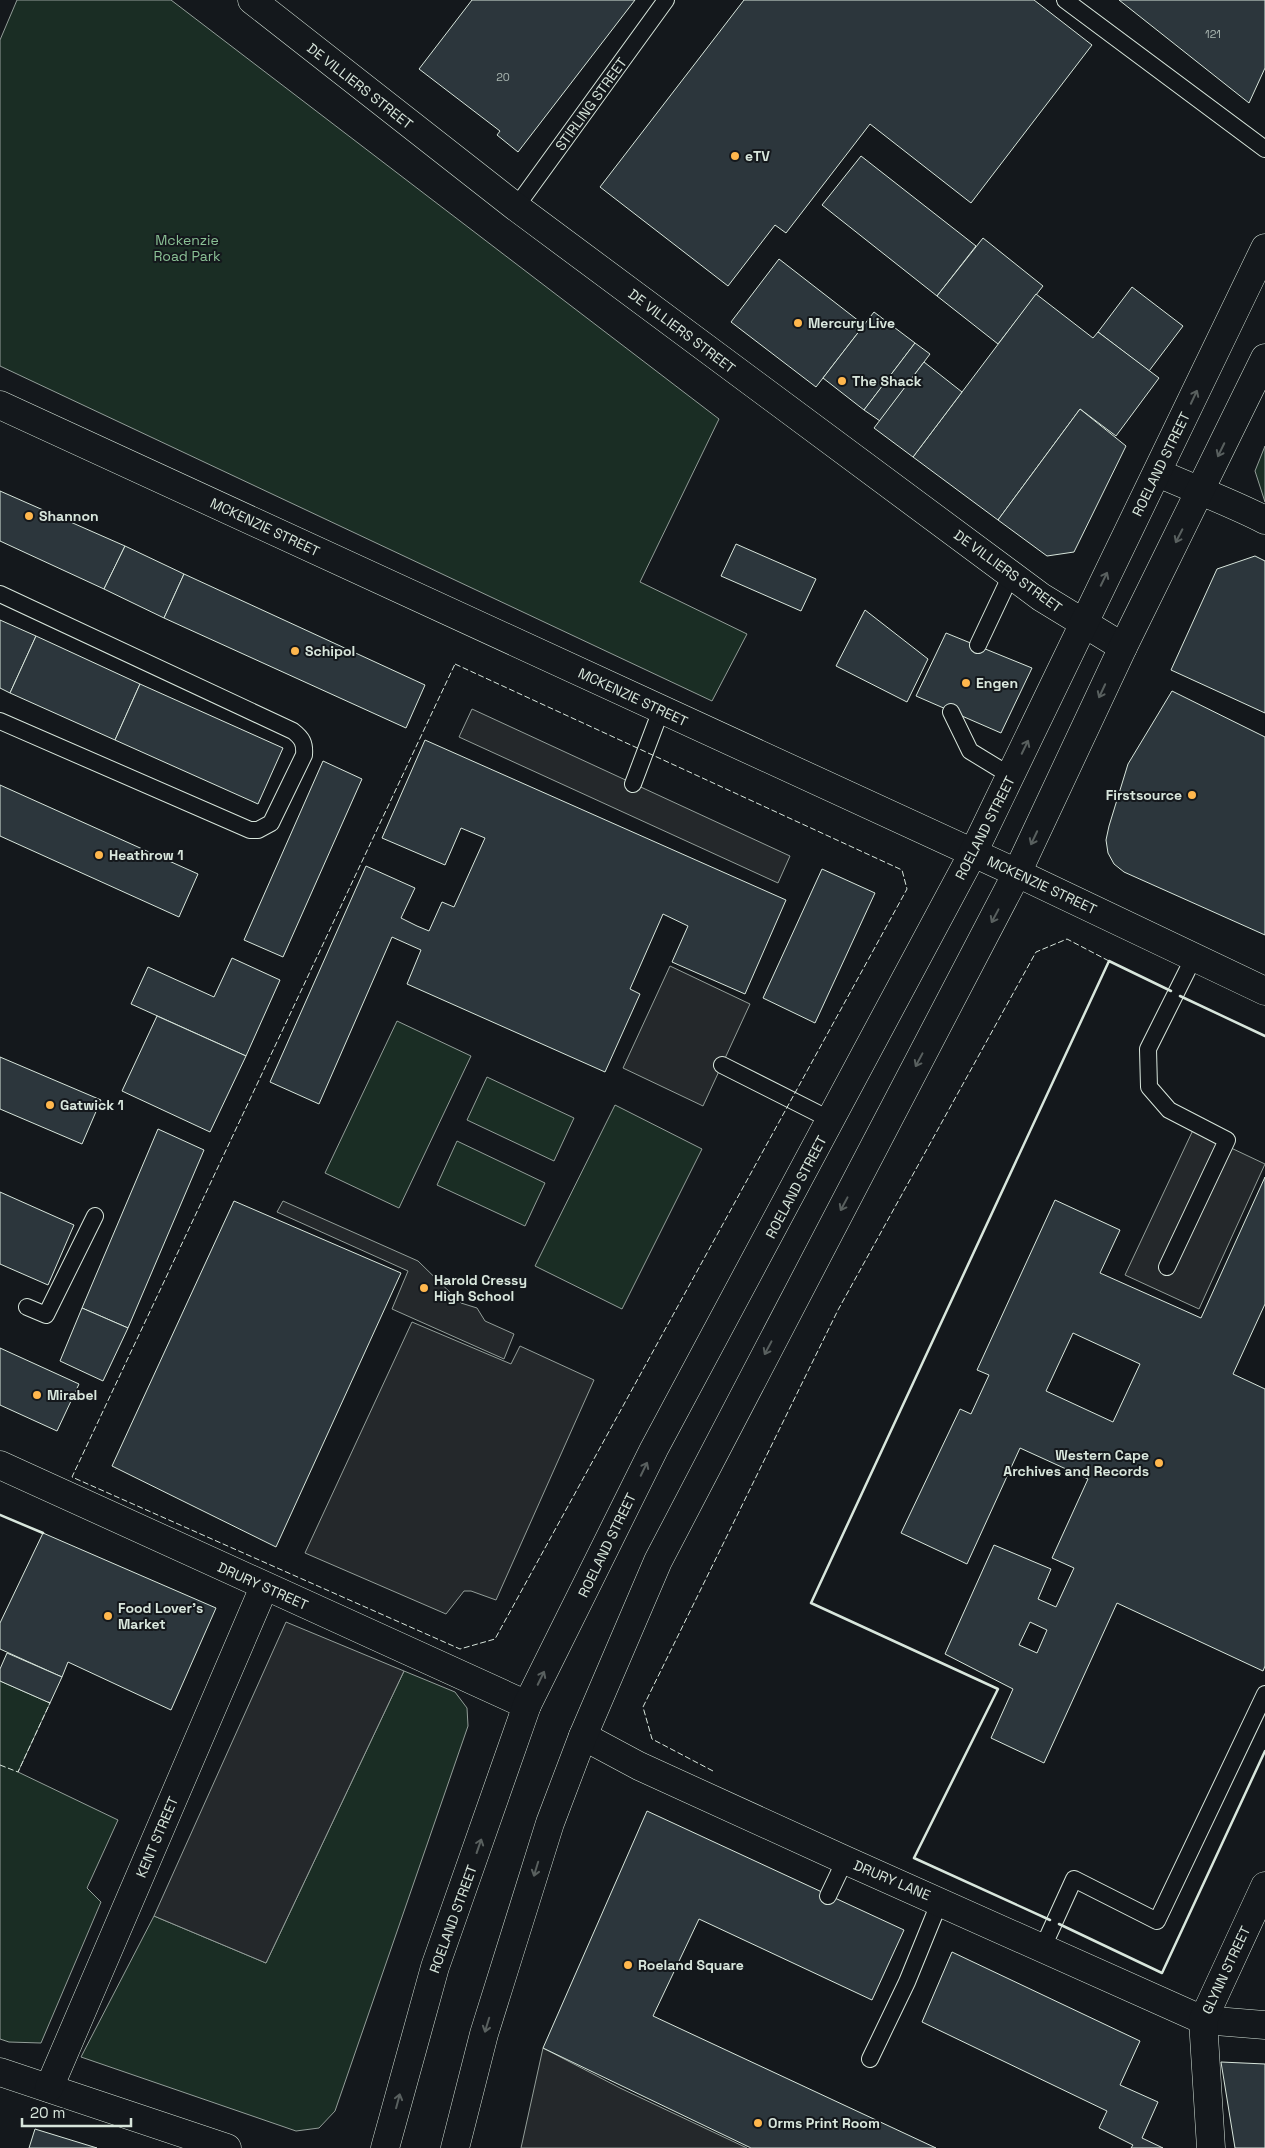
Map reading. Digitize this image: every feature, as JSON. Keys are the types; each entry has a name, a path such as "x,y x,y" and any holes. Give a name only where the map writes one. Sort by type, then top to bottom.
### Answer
{"main road":[{"name":"DE VILLIERS STREET","path":"252,0 516,207 1011,574 1083,623 1123,647"},
{"name":"ROELAND STREET","path":"385,2148 435,1967 527,1705 654,1449 973,854 1265,248"},
{"path":"455,2148 484,2034 550,1823 583,1736 658,1561 1017,873 1123,647 1201,493 1265,358"},
{"name":"MCKENZIE STREET","path":"0,405 1017,873 1265,991"},
{"path":"1158,473 1201,493 1231,502 1265,520"},
{"name":"DRURY STREET","path":"0,1466 527,1705"},
{"name":"KENT STREET","path":"50,2088 264,1587"},
{"name":"DRURY LANE","path":"583,1736 640,1766 845,1860 1203,2020 1265,2025"},
{"name":"GLYNN STREET","path":"1211,2148 1203,2020 1265,1886"},
{"path":"0,2072 227,2148"}],"lane":[{"name":"STIRLING STREET","path":"516,207 666,0"},
{"path":"1065,0 1265,149"},
{"path":"978,645 1011,574"},
{"path":"0,594 293,731 303,742 304,755 271,823 258,830 250,830 0,721"},
{"path":"633,784 662,710"},
{"path":"951,712 970,751 1012,776"},
{"path":"1167,1267 1227,1140 1169,1110 1149,1087 1148,1049 1194,957"},
{"path":"722,1065 832,1120"},
{"path":"27,1307 46,1315 95,1216"},
{"path":"1043,1947 1074,1879 1157,1921 1265,1694"},
{"path":"828,1896 845,1860"},
{"path":"870,2059 907,1982 940,1901"}],"green space":[{"name":"Mckenzie Road Park","path":"17,0 171,0 719,419 640,582 747,634 712,701 0,366 0,40"},
{"path":"1265,446 1265,502 1255,471"},
{"path":"397,1021 471,1056 399,1208 325,1173"},
{"path":"487,1077 574,1118 554,1161 467,1120"},
{"path":"615,1105 702,1149 622,1309 535,1266"},
{"path":"457,1141 545,1183 525,1226 437,1185"},
{"path":"404,1671 455,1692 467,1708 468,1726 335,2111 319,2128 296,2131 81,2057 154,1916 266,1963"},
{"path":"0,1681 50,1703 18,1772 118,1820 87,1888 101,1902 41,2043 9,2042 0,2039"}],"shaded area":[{"path":"472,709 790,856 778,883 459,737"},
{"path":"670,966 750,1004 703,1106 623,1068"},
{"path":"1193,1130 1265,1164 1199,1309 1125,1275"},
{"path":"283,1201 418,1261 461,1303 477,1308 485,1321 514,1334 504,1359 392,1309 408,1271 277,1212"},
{"path":"412,1322 511,1364 520,1346 594,1380 496,1600 471,1591 464,1591 446,1614 305,1553"},
{"path":"286,1622 404,1671 266,1963 154,1916"},
{"path":"543,2048 620,2088 747,2148 521,2148"}],"building":[{"path":"472,0 635,0 518,152 497,135 500,131 419,69"},
{"name":"eTV","path":"744,0 1034,0 1092,45 971,203 870,124 786,233 775,225 728,286 600,187"},
{"path":"1119,0 1265,0 1265,68 1249,103"},
{"path":"861,156 976,246 937,296 822,205"},
{"path":"983,238 1043,286 998,344 937,296"},
{"name":"Mercury Live","path":"779,259 864,325 816,387 731,322"},
{"path":"1132,287 1183,326 1149,371 1098,332"},
{"path":"1036,294 1093,338 1098,332 1159,378 1116,436 1080,409 998,520 913,457"},
{"path":"874,312 915,343 864,410 823,378"},
{"path":"915,343 930,354 880,421 864,410"},
{"path":"924,362 962,392 913,457 874,428"},
{"path":"1080,409 1126,446 1074,552 1047,556 998,520"},
{"name":"Shannon","path":"0,491 125,546 104,589 0,541"},
{"path":"736,544 816,579 801,611 721,576"},
{"path":"125,546 184,574 164,618 104,589"},
{"path":"1255,556 1265,561 1265,713 1171,670 1217,569"},
{"name":"Schipol","path":"184,574 425,685 406,728 164,618"},
{"path":"865,610 928,659 907,702 836,666"},
{"path":"0,620 36,636 10,693 0,688"},
{"path":"946,633 1032,668 1001,733 916,696"},
{"path":"36,636 140,684 115,740 10,693"},
{"path":"140,684 283,748 258,804 115,740"},
{"name":"Firstsource","path":"1172,691 1265,737 1265,935 1124,872 1114,864 1108,853 1106,840 1109,826 1128,764"},
{"path":"425,740 786,900 745,994 672,962 688,926 663,914 630,989 640,994 605,1072 407,984 421,950 392,937 319,1104 270,1082 366,866 415,888 401,918 417,926 429,931 442,902 454,907 485,838 461,828 445,865 382,838"},
{"path":"323,761 362,779 283,957 244,940"},
{"name":"Heathrow 1","path":"0,785 198,874 179,917 0,836"},
{"path":"822,869 875,893 815,1023 763,998"},
{"path":"232,958 280,980 246,1056 131,1004 148,967 214,997"},
{"path":"157,1016 246,1056 210,1132 122,1091"},
{"name":"Gatwick 1","path":"0,1057 101,1100 82,1144 0,1109"},
{"path":"158,1129 204,1150 128,1328 82,1308"},
{"name":"Western Cape Archives and Records","path":"1265,1177 1265,1304 1233,1374 1265,1389 1265,1666 1263,1671 1117,1603 1044,1763 991,1738 1013,1689 945,1654 994,1545 1051,1569 1038,1599 1056,1607 1074,1568 1052,1558 1088,1479 1020,1448 967,1564 901,1533 960,1409 971,1414 989,1375 977,1370 1055,1200 1120,1230 1100,1273 1201,1318","holes":["1073,1333 1140,1364 1113,1422 1046,1391","1030,1622 1047,1630 1037,1653 1019,1645"]},
{"path":"0,1192 74,1225 48,1285 0,1264"},
{"path":"234,1201 401,1273 276,1547 112,1466"},
{"path":"82,1308 128,1328 103,1381 60,1361"},
{"name":"Mirabel","path":"0,1348 79,1384 57,1431 0,1405"},
{"name":"Food Lover's Market","path":"43,1533 216,1608 171,1710 68,1662 62,1677 0,1649 0,1623"},
{"path":"7,1653 62,1677 50,1703 0,1681 0,1669"},
{"name":"Roeland Square","path":"647,1811 904,1930 872,2000 699,1919 653,2016 936,2148 751,2148 543,2048"},
{"path":"952,1952 1140,2041 1120,2085 1158,2102 1142,2138 1163,2148 1131,2148 1133,2145 1099,2128 1107,2111 922,2022"},
{"path":"1221,2062 1265,2064 1265,2148 1235,2148"},
{"path":"35,2129 97,2148 29,2148"}],"fence":[{"path":"455,664 902,870 907,889 495,1639 460,1649 72,1477 455,664"},
{"path":"713,1771 652,1739 643,1707 838,1310 1036,952 1067,939 1109,961"},
{"path":"0,1765 18,1772 50,1703 48,1702"}],"wall":[{"path":"1050,1920 914,1858 998,1689 811,1603 1109,961 1171,991"},
{"path":"1180,996 1265,1036"},
{"path":"0,1515 43,1533"},
{"path":"1059,1924 1162,1973 1265,1751"}],"place":[{"name":"eTV","path":"735,156"},
{"name":"Mercury Live","path":"798,323"},
{"name":"The Shack","path":"842,381"},
{"name":"Shannon","path":"29,516"},
{"name":"Schipol","path":"295,651"},
{"name":"Engen","path":"966,683"},
{"name":"Firstsource","path":"1192,795"},
{"name":"Heathrow 1","path":"99,855"},
{"name":"Gatwick 1","path":"50,1105"},
{"name":"Harold Cressy High School","path":"424,1288"},
{"name":"Mirabel","path":"37,1395"},
{"name":"Western Cape Archives and Records","path":"1159,1463"},
{"name":"Food Lover's Market","path":"108,1616"},
{"name":"Roeland Square","path":"628,1965"},
{"name":"Orms Print Room","path":"758,2123"}]}
